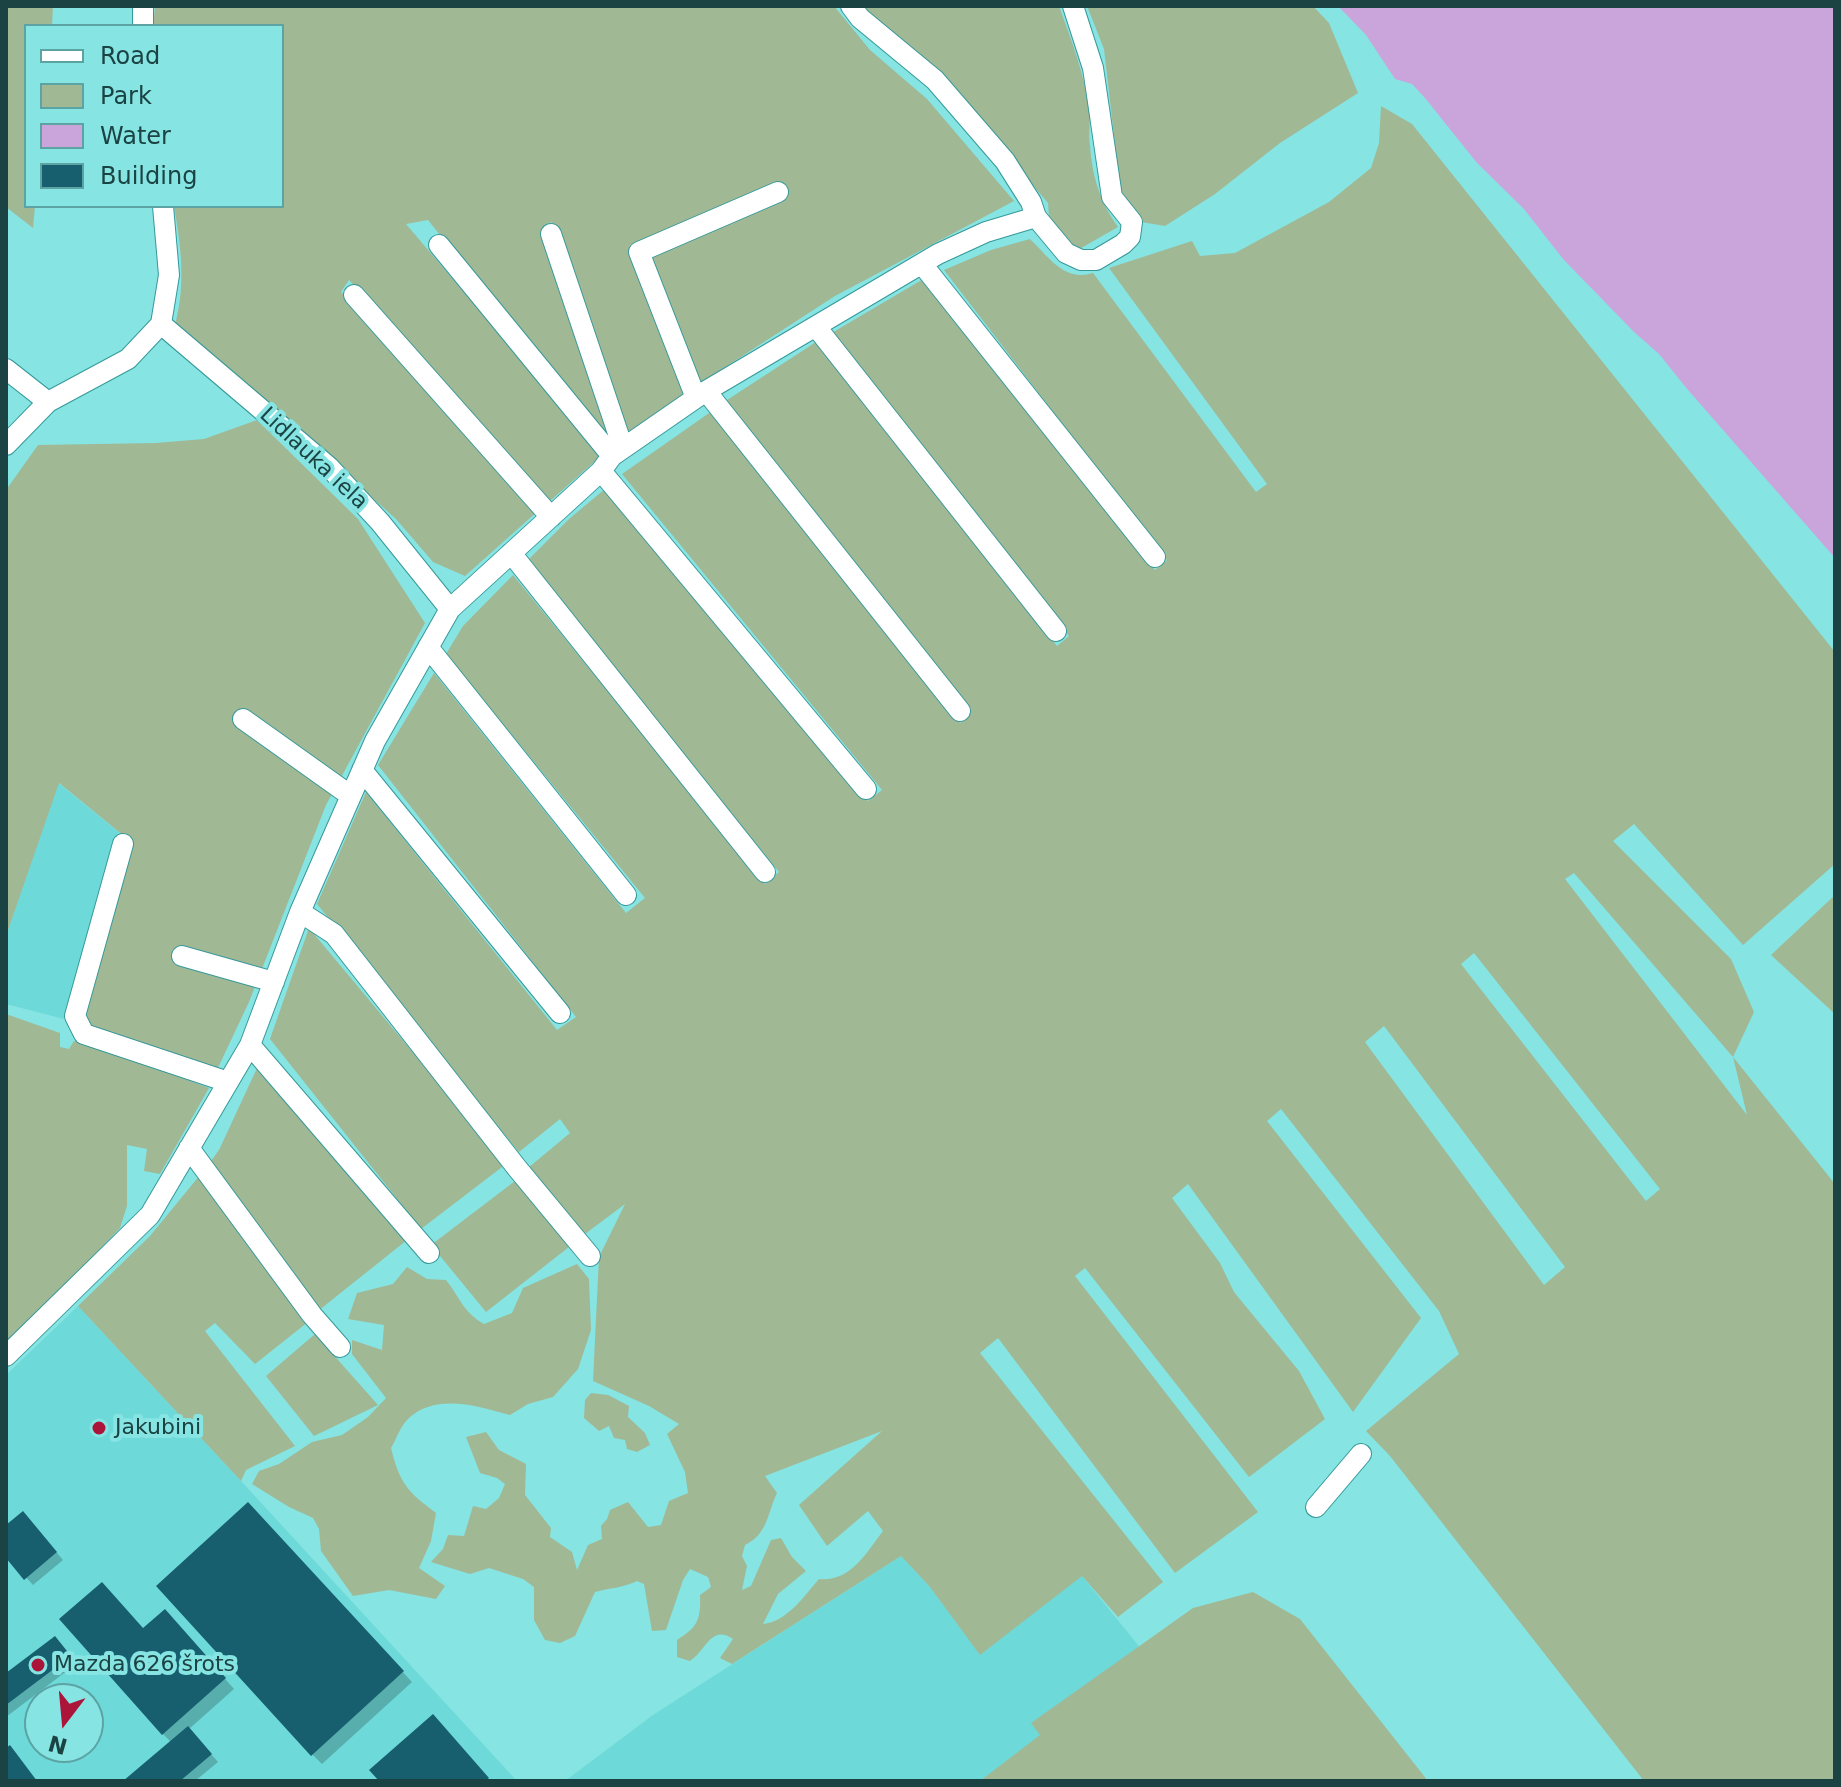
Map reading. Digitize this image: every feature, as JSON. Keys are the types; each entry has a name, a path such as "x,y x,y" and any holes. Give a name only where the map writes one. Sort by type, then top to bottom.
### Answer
{"street":[{"path":"851,6 860,18 935,80 1005,161 1031,202 1036,217 1066,253 1081,260 1096,260 1123,244 1132,230 1132,222 1112,197 1093,68 1073,6"},
{"path":"778,192 639,252 701,395 960,711"},
{"path":"6,445 48,402 128,359 161,324 169,275 163,208"},
{"path":"6,1356 150,1215 250,1045 300,912 375,741 450,609 612,458 701,395 922,264 986,232 1036,217"},
{"path":"551,234 612,458"},
{"path":"439,245 612,458 866,789"},
{"path":"922,264 1155,557"},
{"path":"354,295 551,517"},
{"name":"Lidlauka iela","path":"161,324 329,467 380,522 450,609"},
{"path":"817,328 1056,631"},
{"path":"6,369 48,402"},
{"path":"511,553 765,872"},
{"path":"428,647 626,895"},
{"path":"243,719 351,796"},
{"path":"362,770 560,1013"},
{"path":"123,844 75,1016 84,1034 228,1082"},
{"path":"300,912 334,934 590,1256"},
{"path":"182,956 274,982"},
{"path":"250,1045 429,1253"},
{"path":"189,1148 312,1315 340,1347"},
{"path":"1316,1507 1361,1454"}],"shaded area":[{"path":"58,783 121,834 64,1019 6,1004 6,936"},
{"path":"78,1306 517,1781 6,1781 6,1375"},
{"path":"901,1556 930,1587 1082,1576 1181,1698 1074,1781 565,1781 653,1715"}],"green space":[{"path":"6,6 53,6 52,24 24,24 24,208 35,208 33,228 6,207"},
{"path":"155,6 834,6 870,50 927,99 1014,201 835,296 696,386 632,249 686,392 626,437 552,222 544,225 616,444 610,449 428,220 406,224 602,455 550,501 349,280 341,292 539,510 465,576 433,562 396,519 175,325 181,266 174,208 284,208 284,24 153,24"},
{"path":"860,6 1059,6 1087,95 1095,178 1106,208 1118,227 1076,251 1049,217 1048,203 950,88"},
{"path":"1087,6 1313,6 1329,23 1358,93 1280,143 1215,194 1165,226 1141,222 1121,196 1104,49"},
{"path":"1381,106 1412,124 1835,652 1835,864 1743,945 1634,824 1613,841 1731,959 1754,1012 1733,1057 1835,1184 1835,1781 1644,1781 1390,1456 1366,1431 1459,1354 1439,1311 1281,1109 1267,1121 1421,1318 1353,1412 1188,1184 1172,1198 1220,1263 1234,1292 1299,1371 1325,1419 1249,1477 1085,1268 1075,1276 1258,1512 1175,1573 998,1338 980,1353 1163,1582 1118,1617 1082,1576 980,1655 930,1587 901,1556 732,1664 720,1658 733,1639 725,1635 714,1637 690,1661 677,1657 677,1640 694,1626 699,1616 700,1595 711,1587 708,1577 690,1569 683,1580 666,1630 652,1631 644,1584 637,1581 595,1592 575,1636 560,1643 545,1640 534,1620 534,1587 523,1579 489,1568 470,1574 431,1562 443,1549 448,1535 464,1536 473,1506 486,1509 499,1498 505,1484 480,1473 466,1437 486,1432 499,1450 526,1464 525,1495 551,1528 550,1537 572,1552 577,1570 588,1545 602,1539 601,1526 610,1510 628,1502 648,1527 661,1525 669,1501 688,1493 685,1472 667,1434 679,1424 649,1406 593,1381 599,1257 625,1204 585,1234 528,1168 570,1133 560,1119 519,1152 317,904 366,792 557,1030 576,1017 378,765 434,673 626,913 645,898 446,654 463,626 513,575 765,884 779,872 527,561 605,489 868,801 882,790 622,474 712,411 960,723 971,713 724,402 816,342 1057,646 1069,636 830,334 925,278 1155,570 1167,560 944,270 991,250 1030,239 1065,271 1083,275 1093,273 1256,492 1267,484 1109,268 1192,241 1200,256 1235,253 1329,202 1371,168 1379,143","holes":["1574,873 1733,1057 1747,1115 1565,879","1474,953 1660,1189 1646,1201 1461,964","1384,1026 1565,1267 1544,1285 1365,1042","882,1431 799,1505 827,1546 868,1511 883,1531 849,1571 830,1579 819,1579 780,1619 763,1624 778,1594 806,1571 792,1557 781,1538 771,1540 751,1586 742,1590 747,1566 742,1556 745,1545 763,1529 777,1493 765,1476"]},
{"path":"257,420 358,519 425,623 326,805 249,1002 216,1072 83,1020 130,841 59,783 6,936 6,490 38,445 204,439"},
{"path":"1835,895 1835,1014 1771,955"},
{"path":"309,928 506,1164 421,1229 270,1039"},
{"path":"6,1014 60,1033 60,1047 69,1049 74,1041 89,1043 209,1088 160,1174 144,1171 147,1149 127,1145 127,1206 120,1228 6,1347"},
{"path":"258,1066 407,1240 318,1311 211,1161"},
{"path":"200,1175 308,1322 255,1364 215,1323 205,1331 295,1446 246,1470 241,1481 78,1306 150,1236"},
{"path":"519,1178 569,1247 486,1312 431,1245"},
{"path":"577,1264 589,1279 591,1330 578,1369 553,1397 528,1404 510,1415 457,1404 430,1406 407,1420 391,1448 406,1486 436,1513 431,1541 419,1568 445,1586 436,1599 389,1590 353,1596 321,1551 319,1529 313,1518 252,1484 259,1471 279,1464 312,1442 342,1435 368,1417 386,1398 352,1354 352,1340 382,1350 384,1325 348,1319 357,1293 393,1284 407,1267 427,1279 446,1280 467,1310 484,1324 512,1313 523,1288"},
{"path":"315,1334 378,1405 314,1436 266,1376"},
{"path":"591,1393 608,1395 629,1406 628,1417 645,1433 650,1445 637,1452 627,1449 625,1440 614,1438 609,1426 599,1431 584,1418 585,1400"},
{"path":"1253,1592 1300,1619 1428,1781 980,1781 1040,1735 1031,1723 1193,1608"}],"water":[{"path":"1338,6 1835,6 1835,558 1659,354 1563,259 1524,209 1477,163 1425,98 1412,84 1395,79 1366,35"}],"building":[{"path":"248,1502 404,1671 311,1756 156,1586"},
{"path":"23,1511 57,1552 24,1580 6,1558 6,1525"},
{"path":"102,1582 143,1628 165,1609 226,1678 162,1735 59,1619"},
{"name":"Mazda 626 šrots","path":"55,1636 71,1656 35,1683 24,1683 24,1691 6,1705 6,1673"},
{"path":"433,1714 489,1778 485,1781 379,1781 369,1770"},
{"path":"188,1726 212,1754 180,1781 123,1781"},
{"path":"10,1745 37,1781 6,1781 6,1748"}],"place":[{"name":"Jakubini","path":"99,1428"},
{"name":"Mazda 626 šrots","path":"38,1665"}]}
